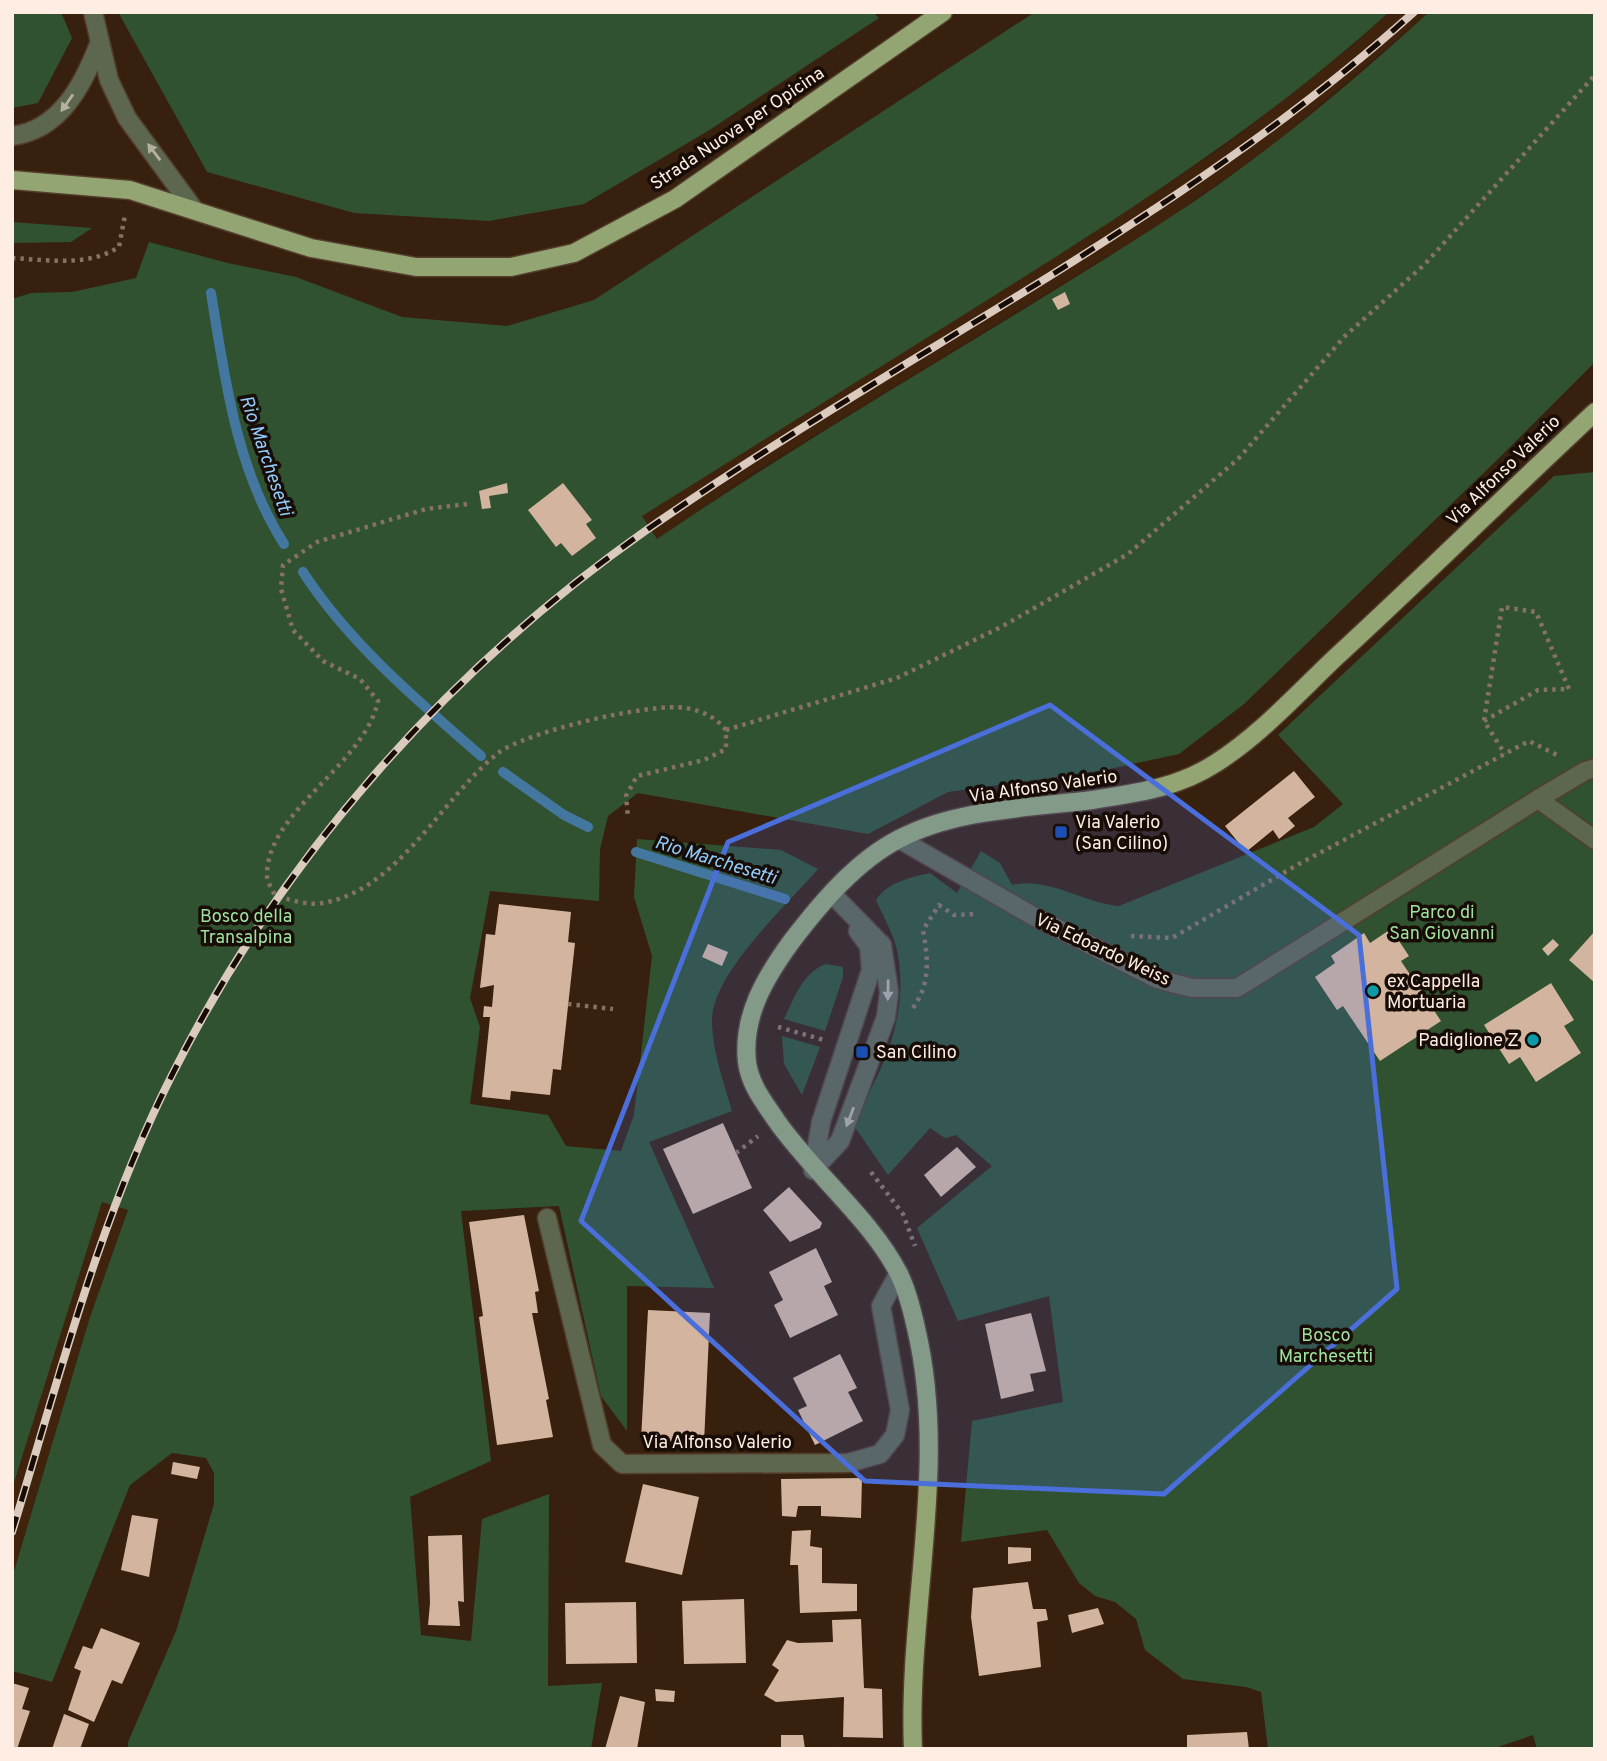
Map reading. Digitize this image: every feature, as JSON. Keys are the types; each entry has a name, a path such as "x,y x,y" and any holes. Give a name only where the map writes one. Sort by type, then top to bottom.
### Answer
{"main road":[{"name":"Strada Nuova per Opicina","path":"12,180 130,190 311,248 416,267 511,267 574,253 675,199 931,15"},
{"name":"Via Alfonso Valerio","path":"913,1749 912,1683 928,1452 923,1359 899,1273 870,1233 813,1170 758,1094 747,1065 747,1036 753,1003 775,964 832,894 873,856 899,839 937,825 984,814 1142,792 1180,783 1219,762 1347,647 1595,412"}],"street":[{"path":"93,12 109,80 127,118 193,208"},
{"path":"12,136 58,117 87,75 99,44"},
{"name":"Via Edoardo Weiss","path":"899,839 1033,916 1157,979 1192,988 1237,988 1538,799 1585,771 1595,768"},
{"path":"1538,799 1595,840"},
{"path":"813,1170 841,1141 886,1017 889,992 882,945 832,894"},
{"path":"813,1170 821,1122 847,1050 872,960 870,946 832,894"},
{"name":"Via Alfonso Valerio","path":"547,1218 602,1445 621,1464 848,1463 880,1454 895,1435 900,1410 881,1306 899,1273"}],"path":[{"path":"726,730 897,678 1003,625 1128,554 1238,459 1345,336 1425,264 1595,75"},
{"path":"12,258 69,261 104,257 119,247 130,190"},
{"path":"467,504 426,509 317,542 283,565 281,589 293,629 323,661 360,679 378,701 374,721 358,745 291,818 272,850 267,877 275,896 321,904 356,891 388,870 498,752 533,735 633,713 684,707 715,717 726,730 726,749 704,760 637,776 626,796 628,817"},
{"path":"1484,721 1538,690 1569,689 1536,612 1502,607 1484,721 1506,754"},
{"path":"1117,935 1172,938 1286,871 1528,741 1539,746"},
{"path":"909,1013 928,980 928,954 923,930 939,905 946,910"},
{"path":"568,1003 613,1009"},
{"path":"778,1027 828,1041"},
{"path":"736,1153 760,1134"}],"highlighted area":[{"path":"1050,705 1359,935 1397,1289 1164,1494 865,1481 581,1221 728,842"}],"shaded area":[{"path":"1389,12 1429,12 1276,142 1165,221 753,473 656,540 642,516 1070,248 1221,149 1351,47"},
{"path":"102,1201 129,1209 90,1317 12,1578 12,1489"}],"green space":[{"path":"12,12 61,12 72,38 38,103 12,108"},
{"path":"118,12 873,12 879,18 708,131 584,204 489,221 354,213 207,172"},
{"name":"Bosco della Transalpina","path":"1035,12 1389,12 1295,91 1195,165 1041,266 642,516 657,539 782,457 1198,199 1300,123 1429,12 1595,12 1595,362 1244,704 1179,754 1105,770 948,792 868,834 638,793 608,816 600,849 599,901 490,891 470,998 480,1027 470,1104 548,1115 566,1146 621,1151 634,1115 652,956 634,897 637,839 781,850 818,869 753,940 724,982 715,1002 712,1021 714,1043 732,1111 649,1142 714,1288 627,1286 627,1431 601,1396 559,1206 461,1211 491,1461 410,1497 421,1635 471,1641 482,1519 549,1494 548,1686 602,1683 591,1749 128,1749 128,1742 176,1631 214,1504 214,1473 206,1458 172,1453 130,1485 52,1682 12,1671 12,1578 90,1317 128,1210 102,1202 12,1489 12,299 31,293 72,292 136,278 149,242 228,263 296,277 402,317 507,326 594,300"},
{"path":"12,222 92,228 71,242 12,243"},
{"name":"Bosco Marchesetti","path":"1595,472 1595,1749 1537,1749 1533,1735 1492,1749 1268,1749 1261,1692 1246,1687 1183,1679 1145,1650 1136,1619 1115,1602 1095,1596 1079,1583 1047,1530 961,1542 972,1421 1063,1402 1049,1296 958,1321 917,1228 992,1166 956,1135 945,1138 930,1128 888,1175 852,1123 884,1062 897,1019 900,997 897,950 876,900 893,885 930,873 957,893 981,851 1000,863 1012,885 1039,884 1119,906 1314,827 1343,804 1278,735 1554,476"},
{"path":"826,964 843,967 843,977 825,1031 784,1019 805,980"},
{"path":"782,1036 820,1047 802,1095 784,1064"}],"building":[{"path":"1065,292 1070,304 1058,310 1052,299"},
{"path":"507,483 508,493 489,496 491,508 482,509 479,491"},
{"path":"563,483 592,520 586,524 596,538 572,556 561,543 556,547 528,510"},
{"path":"1294,771 1315,797 1288,818 1295,826 1279,839 1273,830 1246,852 1225,826"},
{"path":"499,904 571,912 568,942 575,943 561,1070 553,1069 550,1095 511,1091 510,1100 482,1097 490,1017 483,1017 484,1006 492,1007 494,985 480,988 486,934 495,935"},
{"name":"ex Cappella Mortuaria","path":"1391,929 1409,956 1401,961 1441,1021 1380,1061 1343,1006 1337,1010 1315,977 1335,963 1331,956 1364,933 1370,943"},
{"path":"1595,931 1595,983 1569,960"},
{"path":"1553,939 1559,945 1548,956 1542,949"},
{"path":"708,944 728,952 722,966 702,957"},
{"name":"Padiglione Z","path":"1551,983 1574,1020 1564,1026 1581,1053 1536,1082 1520,1057 1509,1064 1484,1025"},
{"path":"723,1123 752,1188 693,1214 663,1149"},
{"path":"957,1147 976,1167 941,1197 924,1175"},
{"path":"789,1187 822,1223 820,1228 790,1242 763,1210"},
{"path":"524,1215 539,1291 535,1292 538,1313 532,1313 549,1399 546,1400 553,1437 497,1445 479,1317 483,1316 469,1222"},
{"path":"816,1248 832,1282 824,1286 838,1315 790,1338 774,1305 783,1300 769,1272"},
{"path":"648,1310 710,1313 704,1443 641,1440"},
{"path":"1031,1313 1046,1371 1030,1374 1034,1391 1001,1399 985,1324"},
{"path":"840,1354 857,1388 848,1392 863,1421 815,1445 798,1410 807,1406 793,1378"},
{"path":"173,1462 200,1467 197,1479 171,1474"},
{"path":"862,1478 861,1518 821,1516 821,1506 798,1506 796,1517 782,1516 781,1479"},
{"path":"643,1484 699,1497 682,1575 625,1562"},
{"path":"132,1515 158,1519 149,1577 121,1570"},
{"path":"811,1530 810,1546 822,1548 822,1583 857,1584 857,1611 800,1613 798,1565 790,1565 792,1531"},
{"path":"462,1535 464,1602 458,1601 460,1626 428,1625 428,1536"},
{"path":"1008,1547 1031,1548 1031,1561 1008,1564"},
{"path":"1028,1582 1033,1609 1046,1609 1048,1620 1037,1622 1041,1667 979,1676 971,1617 973,1588"},
{"path":"744,1599 746,1663 684,1664 682,1601"},
{"path":"636,1602 637,1663 566,1664 565,1603"},
{"path":"1098,1608 1104,1624 1072,1633 1068,1615"},
{"path":"861,1619 864,1688 882,1689 883,1738 843,1737 844,1697 776,1702 764,1695 779,1670 772,1665 787,1640 798,1643 833,1642 832,1620"},
{"path":"101,1628 140,1643 122,1684 112,1680 94,1722 68,1710 81,1671 74,1668 83,1646 92,1649"},
{"path":"12,1683 29,1688 22,1709 30,1711 17,1749 12,1749"},
{"path":"655,1689 675,1691 674,1702 656,1701"},
{"path":"620,1696 645,1702 637,1749 605,1749"},
{"path":"64,1714 89,1724 80,1749 52,1749"},
{"path":"1247,1732 1249,1749 1187,1749 1187,1735"},
{"path":"781,1735 803,1735 805,1749 781,1749"}],"waterway":[{"name":"Rio Marchesetti","path":"211,293 228,390 244,454 254,485 284,544"},
{"name":"Rio Marchesetti","path":"303,572 321,598 363,647 481,756"},
{"name":"Rio Marchesetti","path":"503,772 564,815 588,827"},
{"name":"Rio Marchesetti","path":"636,852 785,899"}],"railway":[{"path":"12,1532 102,1242 146,1130 172,1075 216,995 264,918 318,844 376,773 439,706 505,642 575,583 648,529 842,403 1137,221 1232,156 1325,87 1414,12"}],"place":[{"name":"Via Valerio (San Cilino)","path":"1061,832"},
{"name":"ex Cappella Mortuaria","path":"1373,991"},
{"name":"Padiglione Z","path":"1533,1040"},
{"name":"San Cilino","path":"862,1052"}],"park label":[{"name":"Parco di San Giovanni","path":"1442,922"}]}
